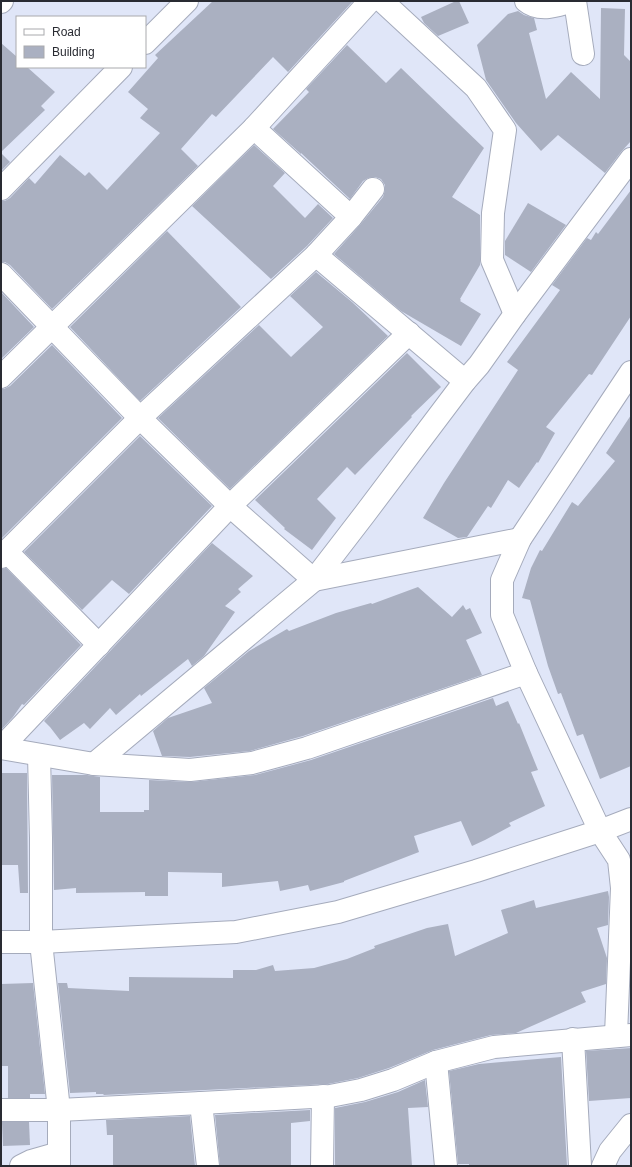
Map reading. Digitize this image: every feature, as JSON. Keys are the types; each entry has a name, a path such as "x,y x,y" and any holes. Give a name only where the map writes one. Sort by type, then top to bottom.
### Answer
{"street":[{"path":"1,378 254,128 370,1"},
{"path":"382,1 476,88 505,130 493,213 492,260 515,314"},
{"path":"526,1 531,5 553,7 574,1 583,54"},
{"path":"146,42 179,3"},
{"path":"1,189 120,68"},
{"path":"254,128 351,217"},
{"path":"94,764 314,580 478,366 631,159"},
{"path":"99,644 4,554 140,418 316,255 351,217 373,189"},
{"path":"316,255 465,381"},
{"path":"1,274 140,418 230,506 314,580"},
{"path":"1,748 230,506 409,333"},
{"path":"1,1110 59,1110 201,1104 330,1096 368,1088 393,1080 436,1062 494,1047 623,1035 627,890 619,860 600,831 526,673 502,615 502,580 520,539 631,372"},
{"path":"314,580 520,539"},
{"path":"1,748 94,764 190,770 252,763 307,748 526,673"},
{"path":"21,1166 31,1161 59,1160 59,1110 41,942 39,755"},
{"path":"1,942 41,942 236,932 338,912 476,871 600,831 631,819"},
{"path":"573,1039 580,1166"},
{"path":"436,1062 446,1166"},
{"path":"322,1166 323,1096"},
{"path":"201,1104 208,1166"},
{"path":"603,1166 610,1151 631,1125"}],"building":[{"path":"213,1 353,1 288,72 273,57 216,117 212,114 181,149 198,166 52,309 10,265 5,262 1,262 1,201 5,201 10,198 29,178 35,184 60,155 85,176 89,172 107,190 160,133 140,118 148,109 128,92 158,58 155,55"},
{"path":"459,1 469,23 438,36 424,23 421,17"},
{"path":"601,8 625,9 624,55 631,62 631,141 605,173 558,135 541,151 516,123 486,80 477,45 508,14 518,11 524,15 534,18 537,30 529,33 546,99 571,72 600,99"},
{"path":"1,43 16,56 16,68 28,68 55,92 41,106 45,110 1,152"},
{"path":"347,45 386,83 401,68 484,148 452,197 480,215 480,265 460,301 481,314 461,346 401,311 334,254 383,197 385,185 381,179 375,177 368,178 363,181 350,199 273,129 309,92 306,89"},
{"path":"254,145 285,173 273,186 305,218 318,204 333,218 307,246 271,279 192,206"},
{"path":"1,153 10,162 1,171"},
{"path":"631,190 631,316 592,375 589,374 546,427 555,433 538,463 537,462 519,488 508,480 491,508 488,506 467,537 458,538 423,518 444,483 518,370 507,362 560,290 552,285 587,238 591,240 596,232 598,234"},
{"path":"528,203 566,225 531,272 505,255 505,241"},
{"path":"167,231 241,307 140,401 70,327"},
{"path":"316,272 352,302 388,336 230,489 158,418 259,325 291,357 323,327 290,296"},
{"path":"1,292 34,327 1,359"},
{"path":"52,345 122,418 1,539 1,389 10,386"},
{"path":"407,353 441,387 355,475 347,467 317,499 336,518 312,550 284,529 285,528 255,500"},
{"path":"631,415 631,766 600,779 583,734 577,736 561,693 558,694 548,666 530,600 522,598 531,568 540,550 542,551 572,502 578,506 615,461 606,453"},
{"path":"140,436 212,506 129,594 112,580 82,610 24,552"},
{"path":"212,543 253,576 238,589 241,592 225,606 235,612 204,656 192,666 188,659 141,696 140,694 116,715 110,708 90,729 84,723 60,740 44,721"},
{"path":"6,568 81,645 24,705 22,704 1,730 1,569"},
{"path":"418,587 452,617 463,605 466,610 470,608 482,633 466,640 482,675 303,736 250,751 190,757 162,756 153,731 168,718 212,703 204,688 249,651 287,629 289,631 336,613 371,603 372,604"},
{"path":"493,698 496,706 508,701 518,724 519,723 538,770 531,772 545,806 509,823 511,826 472,846 461,821 414,836 419,852 344,882 310,891 308,885 280,891 278,881 222,887 222,873 168,872 168,896 145,896 145,892 76,893 76,888 54,890 52,775 87,775 100,777 100,812 144,812 144,810 149,810 149,780 191,782 255,775 311,760"},
{"path":"1,773 27,773 28,893 20,893 18,865 1,865"},
{"path":"608,891 608,925 597,928 607,958 606,984 581,992 586,1002 516,1033 491,1035 433,1050 389,1068 358,1078 328,1084 104,1095 96,1094 96,1092 70,1093 58,983 67,983 68,988 129,991 129,977 233,978 233,970 256,970 273,965 275,971 314,968 347,959 375,948 374,946 427,928 448,924 455,956 508,933 501,910 534,900 536,908"},
{"path":"33,983 45,1094 30,1094 30,1098 8,1098 8,1066 1,1066 1,984"},
{"path":"631,1048 631,1098 589,1101 586,1051"},
{"path":"561,1057 567,1166 469,1166 469,1164 458,1164 449,1071 479,1064"},
{"path":"425,1080 428,1107 408,1108 412,1166 335,1166 335,1108 365,1102 398,1092"},
{"path":"310,1110 310,1121 291,1123 291,1166 220,1166 215,1115"},
{"path":"190,1116 195,1166 113,1166 113,1135 107,1135 106,1120"},
{"path":"2,1122 29,1122 30,1145 3,1146"}]}
